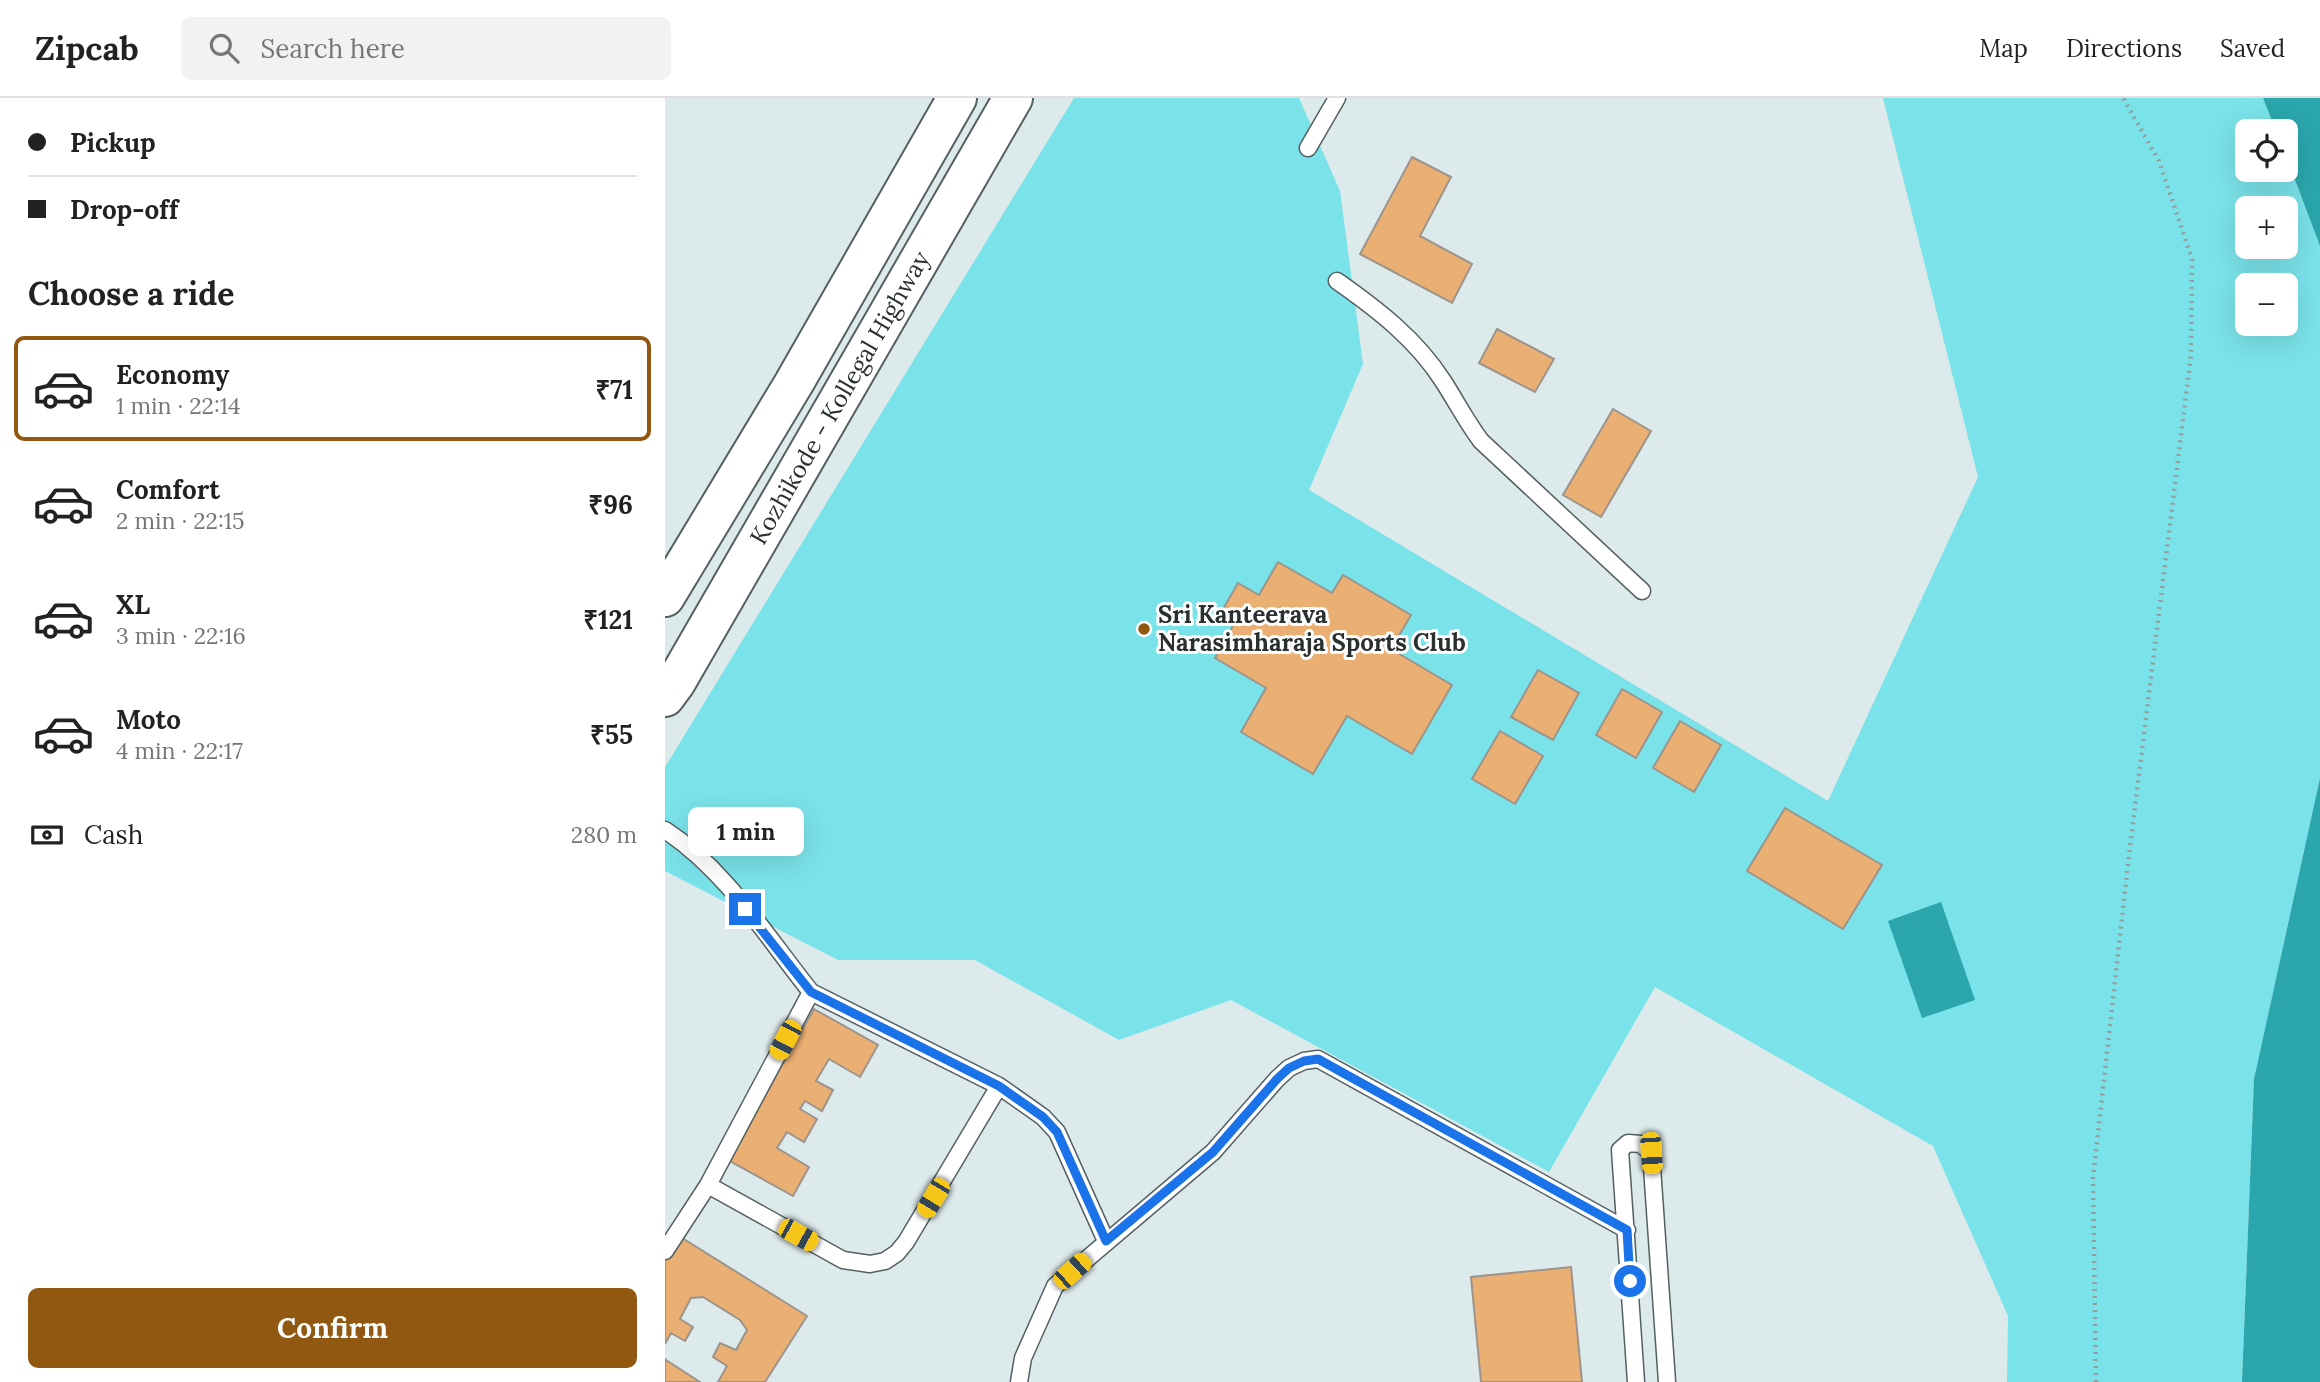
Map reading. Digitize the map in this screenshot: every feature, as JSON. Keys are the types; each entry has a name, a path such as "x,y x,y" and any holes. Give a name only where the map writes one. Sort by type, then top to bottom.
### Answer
{"main road":[{"name":"Kozhikode - Kollegal Highway","path":"665,597 795,383 957,98"},
{"name":"Kozhikode - Kollegal Highway","path":"665,696 1013,98"}],"lane":[{"path":"1308,148 1337,98"},
{"path":"1337,281 1384,314 1420,351 1443,380 1466,421 1481,441 1642,591"},
{"path":"665,830 712,868 811,992 999,1086 1035,1111 1057,1132 1106,1241"},
{"path":"665,1251 708,1185 811,992"},
{"path":"1019,1382 1023,1358 1055,1286 1213,1152 1277,1079 1289,1068 1304,1061 1318,1059 1627,1230"},
{"path":"708,1185 843,1260 870,1264 885,1261 897,1253 906,1242 999,1086"},
{"path":"1636,1382 1620,1150 1628,1143 1641,1144 1651,1153 1667,1382"}],"path":[{"path":"2095,1382 2093,1178 2129,855 2191,355 2192,259 2159,161 2123,98"}],"shaded area":[{"name":"Sri Kanteerava Narasimharaja Sports Club","path":"1074,98 1299,98 1340,191 1363,364 1309,490 1828,801 1978,477 1883,98 2263,98 2271,119 2235,119 2235,182 2296,182 2320,246 2320,778 2254,1079 2242,1382 2007,1382 2008,1316 1933,1146 1655,987 1549,1172 1231,1000 1119,1040 975,960 838,960 665,871 665,767"},
{"path":"2263,98 2320,98 2320,246 2296,182 2298,182 2298,119 2271,119"},
{"path":"2320,778 2320,1382 2242,1382 2254,1079"},
{"path":"1941,902 1975,1000 1922,1018 1888,921"}],"building":[{"path":"1412,157 1451,177 1420,236 1472,264 1452,303 1360,254"},
{"path":"1497,329 1554,359 1535,392 1479,363"},
{"path":"1613,409 1651,431 1601,517 1563,495"},
{"path":"1278,562 1332,593 1343,575 1411,615 1391,649 1452,685 1412,754 1347,716 1313,774 1241,732 1266,688 1215,658 1234,624 1219,616 1238,583 1259,595"},
{"path":"1538,670 1579,693 1553,740 1511,717"},
{"path":"1622,689 1662,712 1636,758 1596,735"},
{"path":"1680,721 1721,745 1694,792 1653,768"},
{"path":"1500,731 1543,756 1515,804 1472,779"},
{"path":"1785,808 1882,865 1843,929 1747,871"},
{"path":"814,1009 878,1045 860,1077 829,1059 816,1081 833,1090 822,1111 805,1101 800,1109 817,1119 804,1142 787,1132 777,1148 809,1167 793,1196 728,1160"},
{"path":"679,1236 807,1316 765,1382 718,1382 727,1366 713,1357 720,1343 736,1350 747,1330 740,1320 703,1297 691,1298 680,1319 693,1327 685,1341 671,1333 665,1344 665,1259"},
{"path":"1571,1267 1582,1382 1481,1382 1471,1277"},
{"path":"666,1360 700,1382 665,1382"}],"place":[{"name":"Sri Kanteerava Narasimharaja Sports Club","path":"1144,629"}],"route":[{"path":"745,909 811,992 999,1086 1043,1117 1057,1132 1106,1241 1213,1152 1289,1068 1304,1061 1318,1059 1627,1230 1630,1281"}]}
